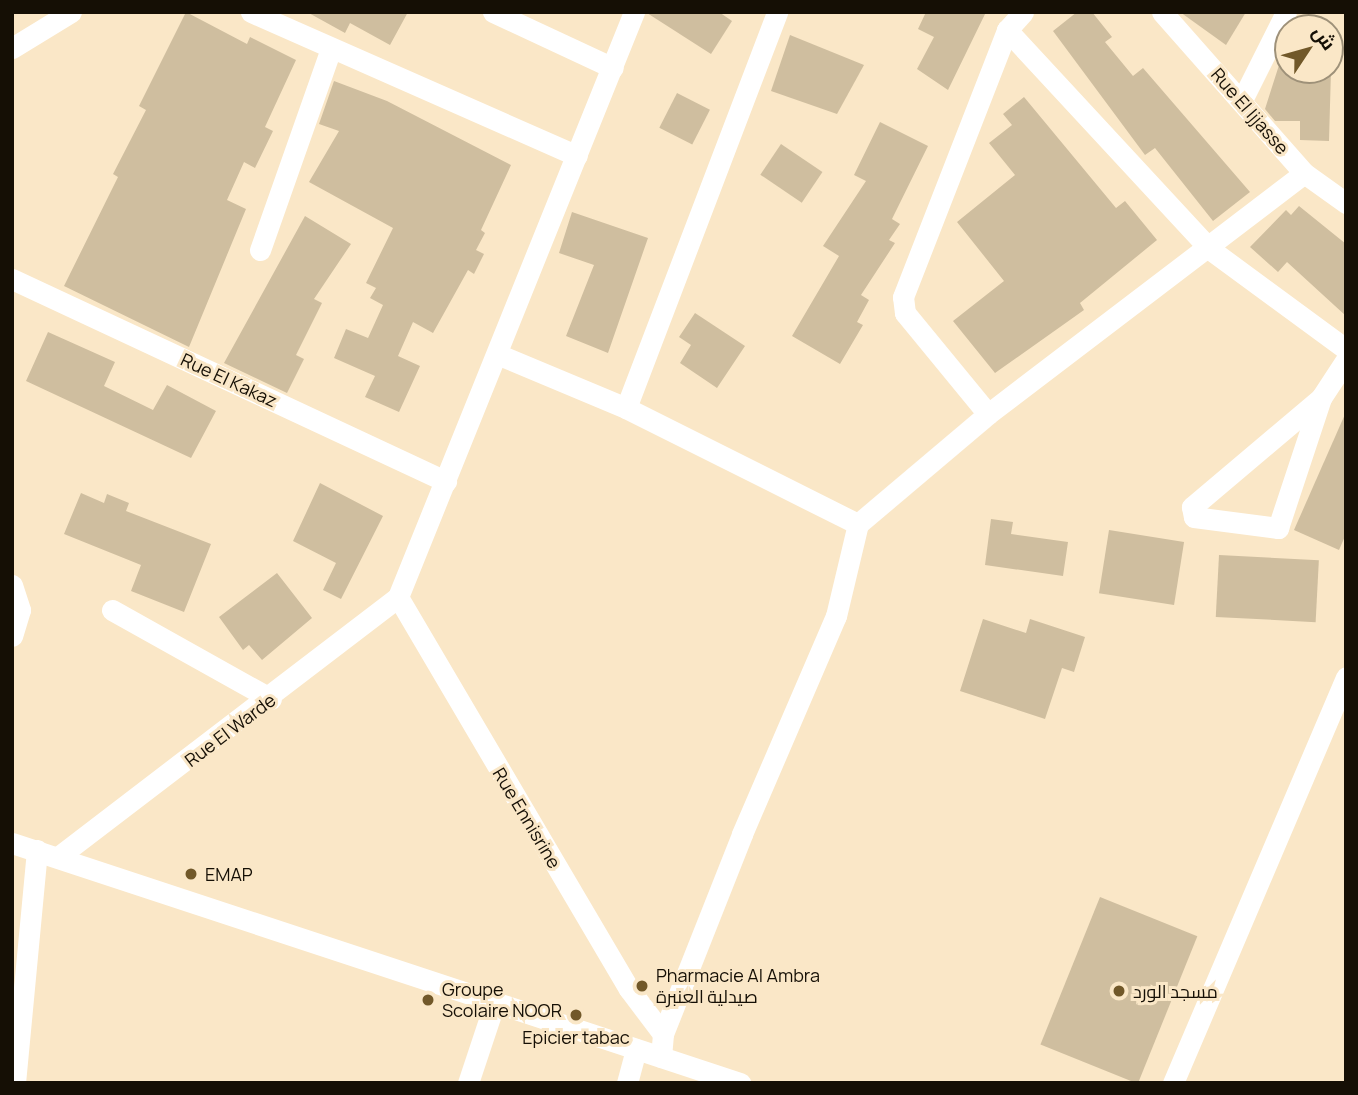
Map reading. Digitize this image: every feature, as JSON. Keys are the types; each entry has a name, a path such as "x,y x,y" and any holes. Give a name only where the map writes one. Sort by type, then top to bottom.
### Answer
{"street":[{"path":"12,48 71,12"},
{"path":"251,12 577,156"},
{"path":"493,12 613,68"},
{"path":"398,597 634,12"},
{"path":"626,408 777,12"},
{"path":"988,414 905,313 903,297 1007,30 1023,12"},
{"name":"Rue El Ijjasse","path":"1162,12 1304,173 1346,203"},
{"path":"1242,100 1286,12"},
{"path":"1007,30 1211,250 1346,349"},
{"path":"260,250 331,48"},
{"path":"661,1057 663,1034 836,616 858,524 988,414 1211,250 1304,173"},
{"name":"Rue El Kakaz","path":"12,279 446,481"},
{"path":"497,354 626,408 858,524"},
{"path":"1321,398 1192,507 1194,517 1278,528 1321,398 1346,360"},
{"path":"12,585 20,610 12,636"},
{"name":"Rue El Warde","path":"58,857 271,699 398,597"},
{"name":"Rue Ennisrine","path":"398,597 629,989 663,1034"},
{"path":"112,610 271,699"},
{"path":"1173,1083 1346,677"},
{"path":"12,842 740,1083"},
{"path":"15,1083 37,850"},
{"path":"468,1083 495,1002"},
{"path":"627,1083 636,1049"}],"building":[{"path":"186,12 247,44 250,37 296,60 265,127 273,131 255,168 244,162 227,200 246,209 189,347 64,286 118,177 113,174 146,110 139,106"},
{"path":"307,12 408,12 390,45 350,23 345,33"},
{"path":"719,12 732,21 711,54 647,13"},
{"path":"926,12 986,12 948,90 917,69 934,37 918,29"},
{"path":"1077,12 1092,12 1112,37 1105,42 1133,76 1143,68 1250,192 1213,221 1155,148 1145,155 1053,31"},
{"path":"1180,12 1246,12 1226,45"},
{"path":"790,35 864,65 837,114 771,91"},
{"path":"334,81 387,101 511,165 481,230 485,233 476,250 484,254 474,274 468,270 433,333 413,322 398,356 420,366 399,412 365,397 375,376 334,358 346,329 368,338 383,305 370,298 376,288 366,283 393,228 309,182 339,131 319,124"},
{"path":"1274,81 1274,84 1331,84 1329,141 1300,140 1300,121 1275,121 1265,109"},
{"path":"677,93 710,110 692,145 659,128"},
{"path":"1024,97 1116,208 1125,201 1157,240 1080,303 1084,310 995,373 953,321 1004,281 957,222 1015,175 989,143 1012,125 1003,114"},
{"path":"880,122 928,146 892,219 900,224 889,240 895,243 861,295 869,300 857,322 863,325 840,364 792,336 839,256 823,246 866,181 854,175"},
{"path":"781,144 822,172 802,203 760,175"},
{"path":"1299,206 1346,244 1346,316 1287,262 1278,272 1250,247 1286,210 1291,215"},
{"path":"572,212 648,238 608,353 566,336 594,265 559,253"},
{"path":"305,216 351,244 314,299 322,303 296,355 304,359 287,393 224,363"},
{"path":"695,313 745,346 717,388 680,363 691,345 679,337"},
{"path":"48,332 115,362 104,386 153,410 167,385 216,411 191,458 26,381"},
{"path":"1346,412 1346,534 1339,550 1294,530"},
{"path":"320,483 383,516 341,599 323,590 336,563 293,541"},
{"path":"81,493 104,503 107,494 129,503 126,511 211,544 184,612 131,591 141,565 64,534"},
{"path":"991,519 1013,522 1011,534 1068,542 1063,576 985,565"},
{"path":"1109,530 1184,542 1174,605 1099,593"},
{"path":"1219,555 1319,560 1316,622 1216,617"},
{"path":"277,573 312,618 262,660 249,645 243,650 219,617"},
{"path":"983,619 1026,633 1030,619 1085,637 1074,672 1062,668 1045,719 960,691"},
{"path":"1100,897 1197,936 1138,1083 1040,1044"}],"place":[{"name":"EMAP","path":"191,874"},
{"name":"Pharmacie Al Ambra صيدلية العنبرة","path":"642,986"},
{"name":"مسجد الورد","path":"1119,991"},
{"name":"Groupe Scolaire NOOR","path":"428,1000"},
{"name":"Epicier tabac","path":"576,1015"}]}
